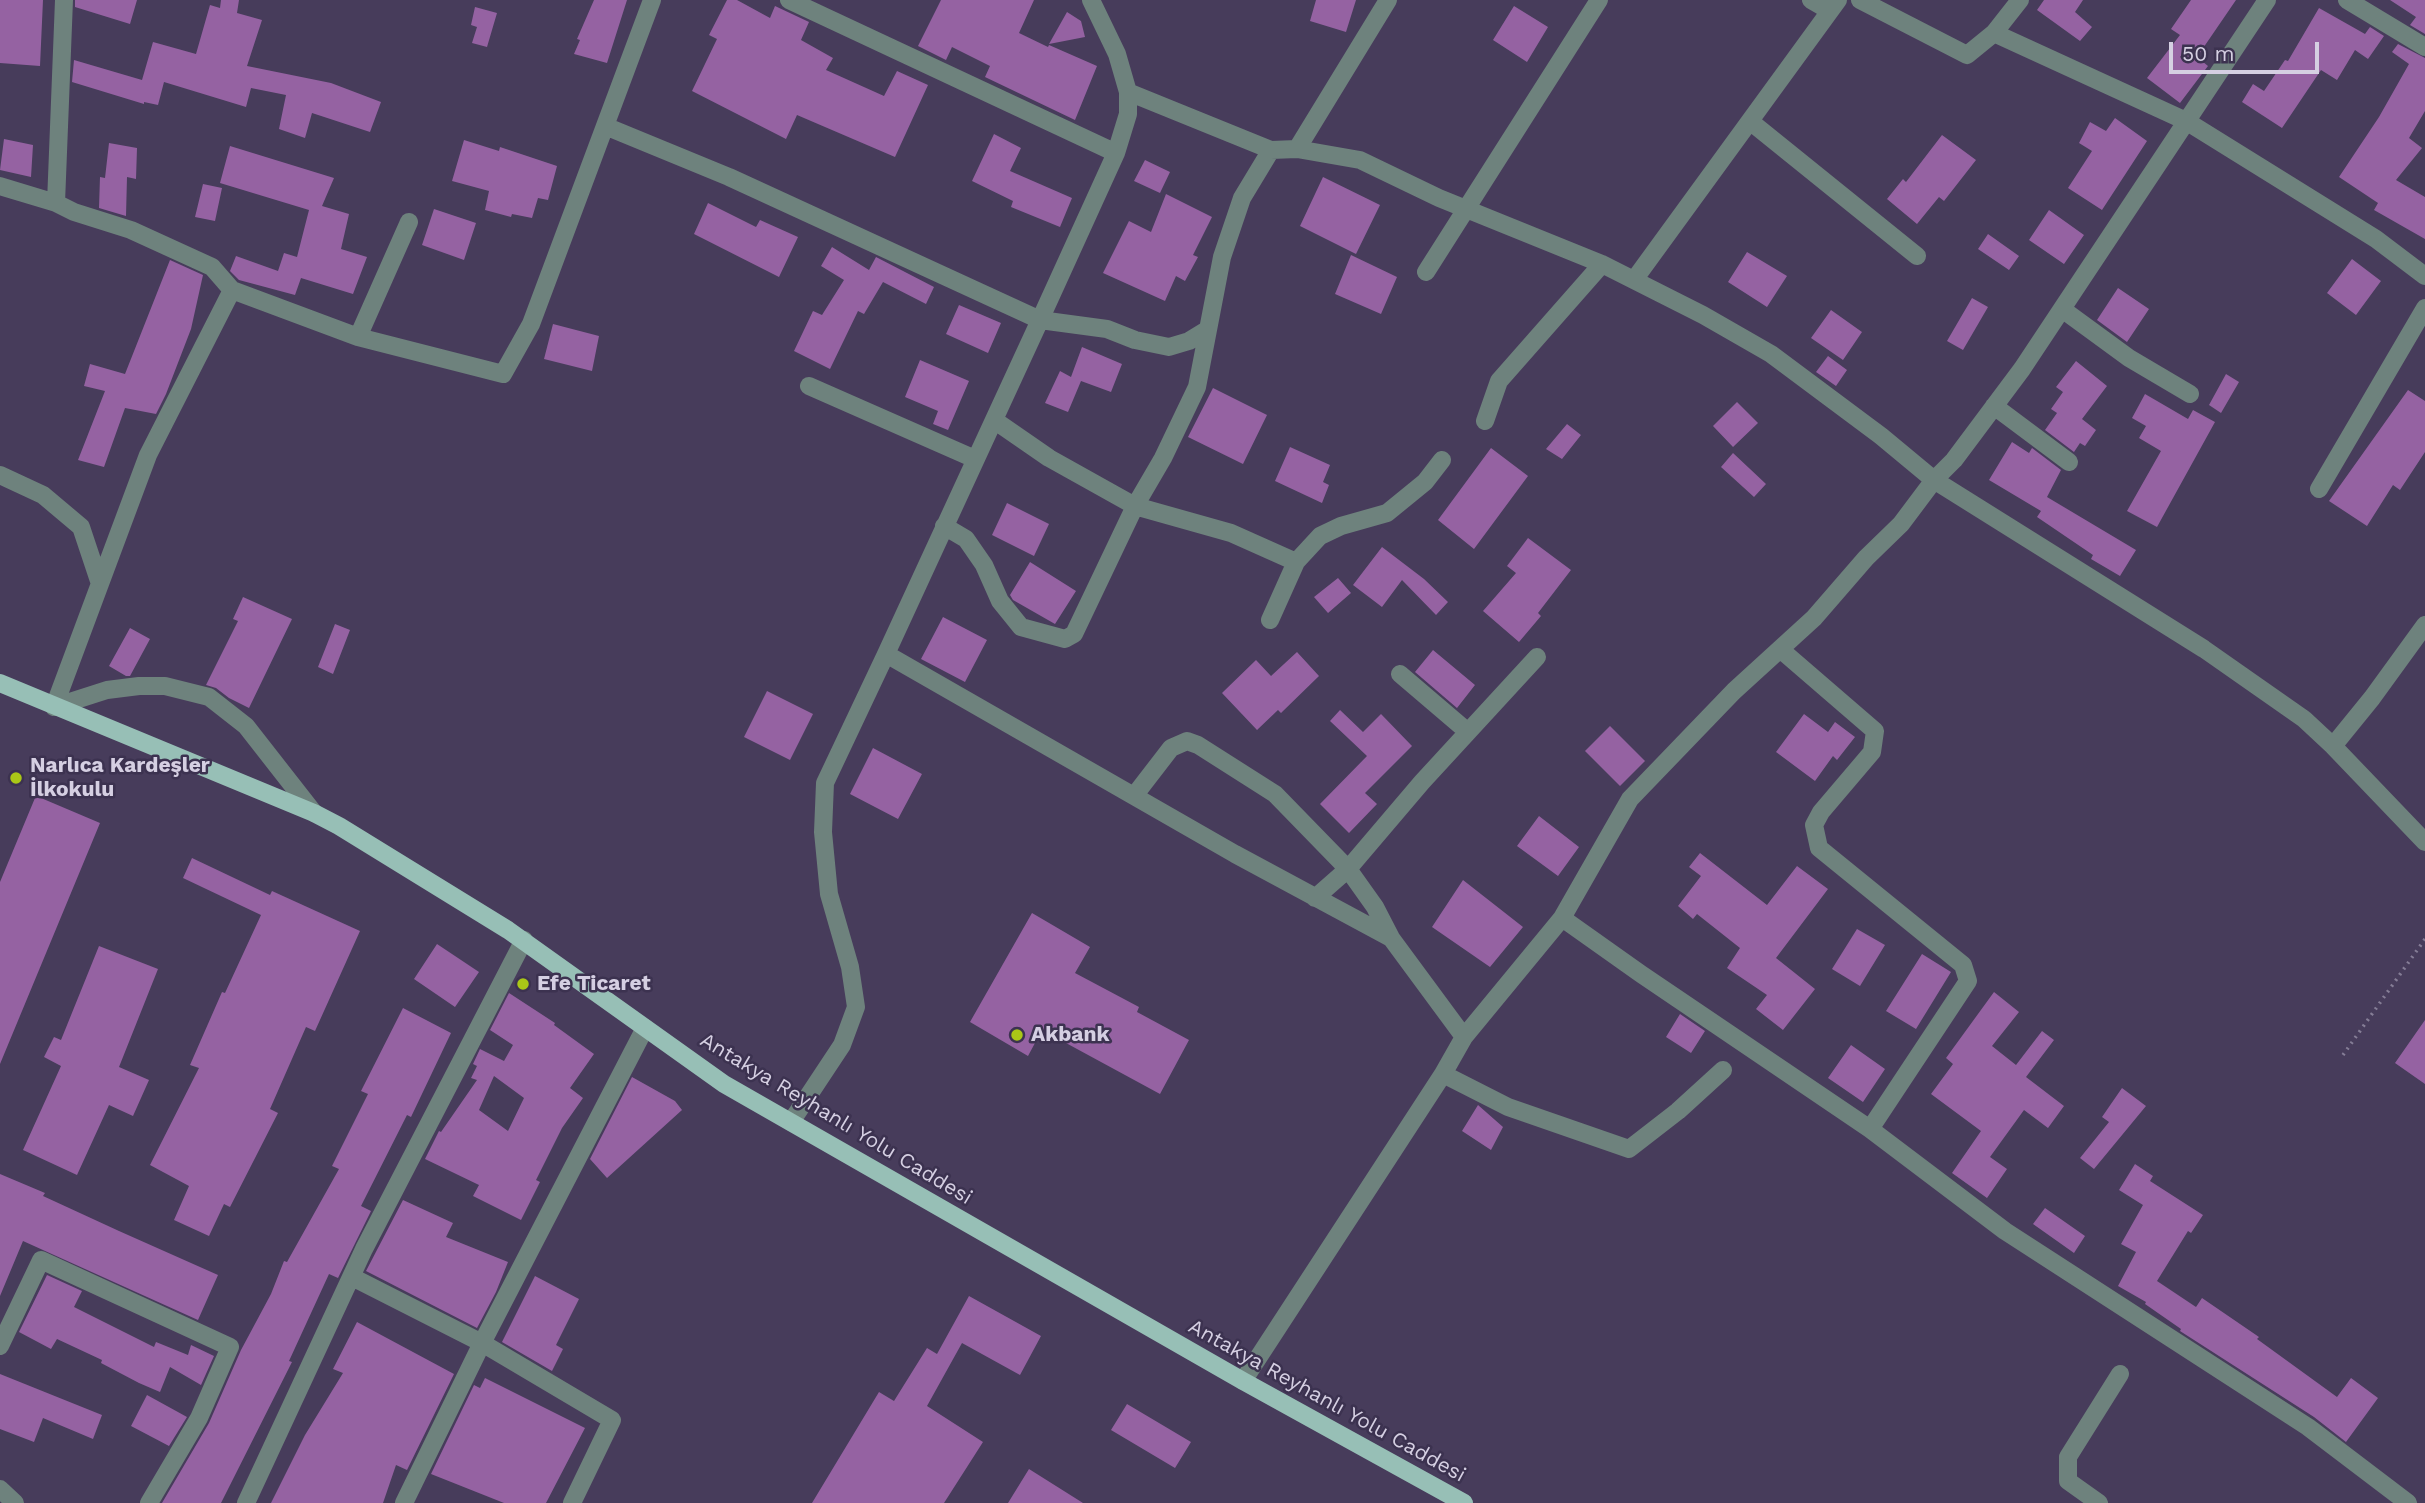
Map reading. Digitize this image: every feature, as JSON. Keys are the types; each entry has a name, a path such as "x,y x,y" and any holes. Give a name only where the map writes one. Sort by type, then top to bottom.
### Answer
{"main road":[{"name":"Antakya Reyhanlı Yolu Caddesi","path":"0,683 314,813 524,940 724,1084 1243,1381 1463,1503"}],"street":[{"path":"56,203 64,0"},
{"path":"0,186 131,230 212,267 232,290 358,337 503,373 531,324 652,0"},
{"path":"789,0 1115,153"},
{"path":"791,1122 842,1045 856,1007 850,968 830,894 822,832 825,783 1040,320 1115,153 1128,114 1128,92 1117,54 1091,0"},
{"path":"1297,149 1388,0"},
{"path":"1426,272 1599,0"},
{"path":"1634,280 1834,5 1811,0"},
{"path":"1860,0 1967,55 1994,33 2020,0"},
{"path":"1243,1381 1443,1074 1464,1037 1562,918 1630,799 1734,691 1814,618 1866,558 1901,524 1934,480 1954,460 2062,309 2267,0"},
{"path":"2347,0 2425,47"},
{"path":"1994,33 2186,121 2376,239 2425,276"},
{"path":"1128,92 1271,150 1297,149 1360,160 1465,208 1602,264 1703,314 1771,355 1881,436 1934,480 2204,649 2304,719 2425,842"},
{"path":"1751,122 1917,256"},
{"path":"606,126 729,177 1040,320 1107,329 1135,340 1169,347 1189,341 1207,330"},
{"path":"944,526 966,539 984,565 1000,601 1021,626 1065,639 1074,634 1135,506 1163,458 1197,387 1222,257 1242,198 1271,150"},
{"path":"358,337 409,222"},
{"path":"1485,421 1499,381 1602,264"},
{"path":"54,706 148,455 232,290"},
{"path":"2319,489 2425,308"},
{"path":"2062,309 2129,358 2190,394"},
{"path":"809,386 975,459"},
{"path":"1994,406 2069,462"},
{"path":"994,420 1049,458 1135,506 1231,533 1296,562"},
{"path":"1270,620 1296,562 1320,536 1341,526 1387,513 1425,482 1442,460"},
{"path":"0,475 43,495 81,527 100,584"},
{"path":"2333,746 2425,625"},
{"path":"1780,649 1875,731 1872,752 1814,825 1819,848 1963,965 1968,981 1870,1129"},
{"path":"887,654 1315,898 1391,938"},
{"path":"1315,898 1348,869 1422,782 1537,657"},
{"path":"1400,674 1468,732"},
{"path":"54,706 107,690 139,686 165,686 209,697 246,726 314,813"},
{"path":"1134,796 1171,748 1187,741 1198,745 1275,794 1348,869 1376,907 1391,938 1464,1037"},
{"path":"1562,918 1870,1129 2005,1231 2308,1427 2408,1503"},
{"path":"246,1503 352,1277 524,940"},
{"path":"404,1503 482,1343 645,1027"},
{"path":"1443,1074 1508,1107 1629,1149 1678,1111 1723,1070"},
{"path":"0,1346 41,1260 230,1347 199,1418 149,1503"},
{"path":"352,1277 482,1343 612,1420 572,1503"},
{"path":"2099,1503 2068,1481 2068,1457 2120,1374"},
{"path":"0,1489 15,1503"}],"path":[{"path":"2343,1055 2425,939"}],"building":[{"path":"0,0 43,0 40,66 0,63"},
{"path":"75,0 137,0 130,24 75,7"},
{"path":"221,0 239,0 237,13 262,20 247,66 331,83 381,102 370,132 312,113 305,138 279,129 286,95 251,88 246,107 164,82 158,105 144,104 72,82 74,60 142,80 153,42 196,54 210,5 220,8"},
{"path":"594,0 627,0 607,63 574,54 580,40 577,39"},
{"path":"727,0 737,0 770,18 775,6 809,22 801,40 833,58 826,70 884,96 897,71 928,85 895,157 797,115 786,139 692,91 717,39 709,35"},
{"path":"941,0 1034,0 1019,33 1097,66 1075,120 985,77 990,66 952,47 946,60 918,46"},
{"path":"1316,0 1356,0 1346,32 1310,21"},
{"path":"2044,0 2083,0 2075,12 2092,27 2080,41 2037,10"},
{"path":"2191,0 2236,0 2197,57 2208,66 2180,103 2147,78 2180,35 2171,29"},
{"path":"2390,0 2425,0 2425,34 2410,25 2416,17"},
{"path":"1514,6 1548,27 1527,62 1493,40"},
{"path":"475,7 497,13 487,47 472,43 477,27 471,25"},
{"path":"2319,8 2365,34 2370,27 2384,36 2368,59 2355,50 2337,80 2321,70 2282,128 2242,102 2253,84 2264,91 2285,60 2288,61"},
{"path":"1067,12 1081,21 1085,37 1049,44"},
{"path":"2398,44 2425,58 2425,111 2409,138 2422,148 2396,180 2425,197 2425,239 2374,210 2378,203 2339,177 2379,117 2409,64 2392,52"},
{"path":"2115,118 2147,141 2102,210 2068,188 2092,151 2079,143 2090,122 2106,131"},
{"path":"994,134 1021,148 1010,171 1072,198 1060,227 1011,207 1013,201 972,181"},
{"path":"1942,135 1976,160 1944,201 1939,197 1917,224 1887,199 1903,179 1906,182"},
{"path":"4,139 33,145 31,177 0,170"},
{"path":"464,140 499,151 500,147 557,166 548,200 538,198 532,218 512,214 511,217 485,210 489,191 452,181"},
{"path":"109,143 137,148 136,179 127,177 126,216 99,208 100,177 105,178"},
{"path":"230,146 334,178 322,206 349,214 341,249 367,257 353,294 301,278 295,295 239,280 230,271 236,256 278,271 284,253 297,257 309,210 220,183"},
{"path":"1145,160 1170,172 1160,193 1134,181"},
{"path":"1323,177 1380,205 1356,254 1300,226"},
{"path":"203,184 222,188 215,221 195,217"},
{"path":"1166,194 1212,217 1193,255 1198,257 1185,281 1176,276 1165,301 1103,273 1129,221 1151,232"},
{"path":"708,203 756,227 760,220 798,237 779,277 694,234"},
{"path":"434,209 476,223 464,260 422,245"},
{"path":"2049,210 2084,235 2064,264 2029,240"},
{"path":"1988,234 2019,256 2009,270 1978,249"},
{"path":"832,247 869,270 876,257 934,287 926,304 883,282 864,314 858,311 830,369 794,351 813,311 822,315 844,280 821,266"},
{"path":"1747,252 1787,276 1767,307 1728,282"},
{"path":"1351,255 1397,277 1381,314 1335,294"},
{"path":"2352,259 2381,281 2356,315 2327,293"},
{"path":"170,260 203,275 191,329 166,394 156,414 125,408 104,467 78,460 105,391 84,386 90,364 125,374"},
{"path":"2118,288 2149,309 2127,342 2097,320"},
{"path":"1972,298 1988,307 1963,350 1947,341"},
{"path":"959,305 1001,323 988,353 946,334"},
{"path":"1831,310 1862,332 1843,360 1811,338"},
{"path":"553,324 599,336 592,371 544,359"},
{"path":"1082,347 1122,364 1111,392 1081,381 1068,412 1045,403 1060,371 1071,377"},
{"path":"1828,356 1847,370 1836,386 1816,372"},
{"path":"920,360 969,381 948,430 933,424 938,411 905,397"},
{"path":"2076,361 2107,386 2082,419 2096,430 2085,446 2080,443 2074,452 2045,430 2057,413 2051,409 2063,392 2056,387"},
{"path":"2226,374 2239,382 2221,413 2209,405"},
{"path":"1213,388 1267,415 1243,464 1188,437"},
{"path":"2408,390 2425,401 2425,452 2400,490 2393,485 2367,526 2329,501"},
{"path":"2145,394 2188,419 2193,410 2215,422 2157,527 2127,511 2161,451 2139,438 2146,426 2132,418"},
{"path":"1737,402 1758,423 1733,447 1713,426"},
{"path":"1567,424 1581,435 1562,459 1546,449"},
{"path":"2012,442 2029,453 2032,448 2061,470 2047,497 2136,550 2120,576 2091,559 2093,555 2037,517 2041,511 1989,480"},
{"path":"1290,447 1330,465 1323,482 1329,485 1322,503 1275,481"},
{"path":"1491,448 1528,476 1474,549 1438,520"},
{"path":"1733,453 1766,484 1754,497 1721,467"},
{"path":"1007,503 1049,524 1034,556 992,535"},
{"path":"1528,538 1571,570 1538,613 1541,616 1519,642 1483,611 1516,573 1507,566"},
{"path":"1382,547 1424,579 1448,602 1436,615 1402,580 1382,607 1353,585"},
{"path":"1030,562 1076,591 1055,624 1013,600 1010,595"},
{"path":"1338,578 1351,593 1328,613 1314,597"},
{"path":"243,597 292,619 249,708 206,685 238,621 233,619"},
{"path":"943,617 987,640 965,682 921,659"},
{"path":"335,624 350,630 333,674 318,667"},
{"path":"130,628 150,639 130,676 126,676 109,666"},
{"path":"1433,650 1475,685 1457,708 1415,672"},
{"path":"1297,652 1319,676 1281,713 1278,710 1257,730 1222,693 1256,660 1271,676"},
{"path":"767,691 813,714 790,760 744,737"},
{"path":"1340,710 1363,732 1381,714 1412,746 1365,793 1377,804 1349,833 1320,804 1367,756 1330,721"},
{"path":"1804,714 1828,732 1835,722 1855,737 1837,760 1833,756 1815,781 1776,752"},
{"path":"1610,726 1645,761 1620,786 1585,751"},
{"path":"873,748 922,774 898,819 850,794"},
{"path":"35,798 41,798 100,823 0,1064 0,882"},
{"path":"1539,816 1579,847 1558,876 1517,846"},
{"path":"1700,853 1767,905 1797,866 1828,889 1776,958 1815,989 1783,1030 1756,1009 1767,995 1727,968 1740,948 1697,914 1693,919 1678,906 1701,876 1689,867"},
{"path":"192,858 270,895 272,891 360,931 315,1031 306,1027 270,1109 278,1113 230,1207 224,1204 209,1236 174,1220 189,1186 150,1165 199,1068 190,1065 222,992 225,993 261,915 183,878"},
{"path":"1463,880 1523,927 1490,967 1432,927"},
{"path":"1032,913 1090,947 1075,973 1139,1007 1137,1012 1189,1040 1160,1094 1042,1030 1028,1056 970,1022"},
{"path":"1857,929 1885,945 1860,986 1832,969"},
{"path":"437,944 479,972 455,1007 414,979"},
{"path":"99,946 158,969 119,1067 149,1080 133,1116 109,1105 77,1175 23,1150 61,1066 44,1057 54,1037 61,1040"},
{"path":"1922,954 1951,972 1916,1029 1886,1011"},
{"path":"1994,992 2019,1012 1992,1046 2016,1065 2042,1031 2054,1040 2026,1077 2064,1106 2048,1128 2024,1110 1990,1157 2007,1169 1987,1198 1952,1173 1981,1131 1931,1094 1953,1064 1946,1058"},
{"path":"509,993 555,1023 554,1025 594,1054 570,1088 583,1098 562,1128 536,1180 540,1182 521,1220 473,1196 479,1185 425,1159 439,1131 441,1132 477,1080 471,1078 477,1066 473,1064 480,1049 504,1061 513,1045 490,1030","holes":["494,1076 524,1098 508,1131 479,1110"]},
{"path":"403,1008 451,1033 411,1117 407,1115 361,1206 371,1211 338,1278 329,1274 289,1361 292,1362 221,1503 162,1503 209,1423 284,1261 287,1262 339,1169 332,1166 368,1094 361,1091"},
{"path":"1680,1014 1705,1031 1691,1053 1666,1037"},
{"path":"2425,1020 2425,1084 2395,1063"},
{"path":"1851,1045 1885,1069 1863,1102 1828,1078"},
{"path":"632,1077 675,1101 682,1110 607,1178 590,1159"},
{"path":"2122,1088 2146,1106 2094,1169 2080,1158 2109,1122 2102,1117"},
{"path":"1478,1105 1503,1127 1491,1150 1462,1131"},
{"path":"2135,1164 2153,1176 2150,1181 2203,1215 2191,1233 2188,1231 2157,1281 2196,1307 2202,1298 2259,1337 2257,1339 2337,1397 2351,1378 2378,1398 2346,1442 2314,1417 2180,1331 2181,1329 2145,1304 2146,1302 2118,1286 2136,1252 2121,1244 2143,1205 2119,1190"},
{"path":"0,1174 218,1275 198,1320 23,1241 0,1296"},
{"path":"403,1200 453,1223 446,1237 508,1262 477,1328 366,1271"},
{"path":"2045,1208 2085,1236 2074,1253 2033,1224"},
{"path":"47,1275 82,1291 74,1307 154,1347 156,1342 188,1355 191,1345 214,1356 201,1385 170,1367 160,1392 57,1339 51,1349 19,1332"},
{"path":"535,1276 579,1299 556,1345 563,1349 552,1371 502,1342"},
{"path":"969,1296 1041,1336 1020,1375 962,1343 927,1406 983,1442 944,1503 812,1503 879,1392 894,1401 927,1348 937,1354"},
{"path":"357,1322 454,1374 407,1470 396,1465 383,1503 271,1503 305,1435 343,1373 333,1369"},
{"path":"0,1374 102,1415 93,1439 43,1418 34,1442 0,1429"},
{"path":"485,1378 585,1428 546,1503 504,1503 431,1474 474,1385 480,1388"},
{"path":"147,1395 187,1417 169,1446 131,1426"},
{"path":"1127,1404 1191,1442 1175,1468 1111,1430"},
{"path":"1029,1469 1083,1503 1008,1503"}],"place":[{"name":"Narlıca Kardeşler İlkokulu","path":"16,778"},
{"name":"Efe Ticaret","path":"523,984"},
{"name":"Akbank","path":"1017,1035"}]}
